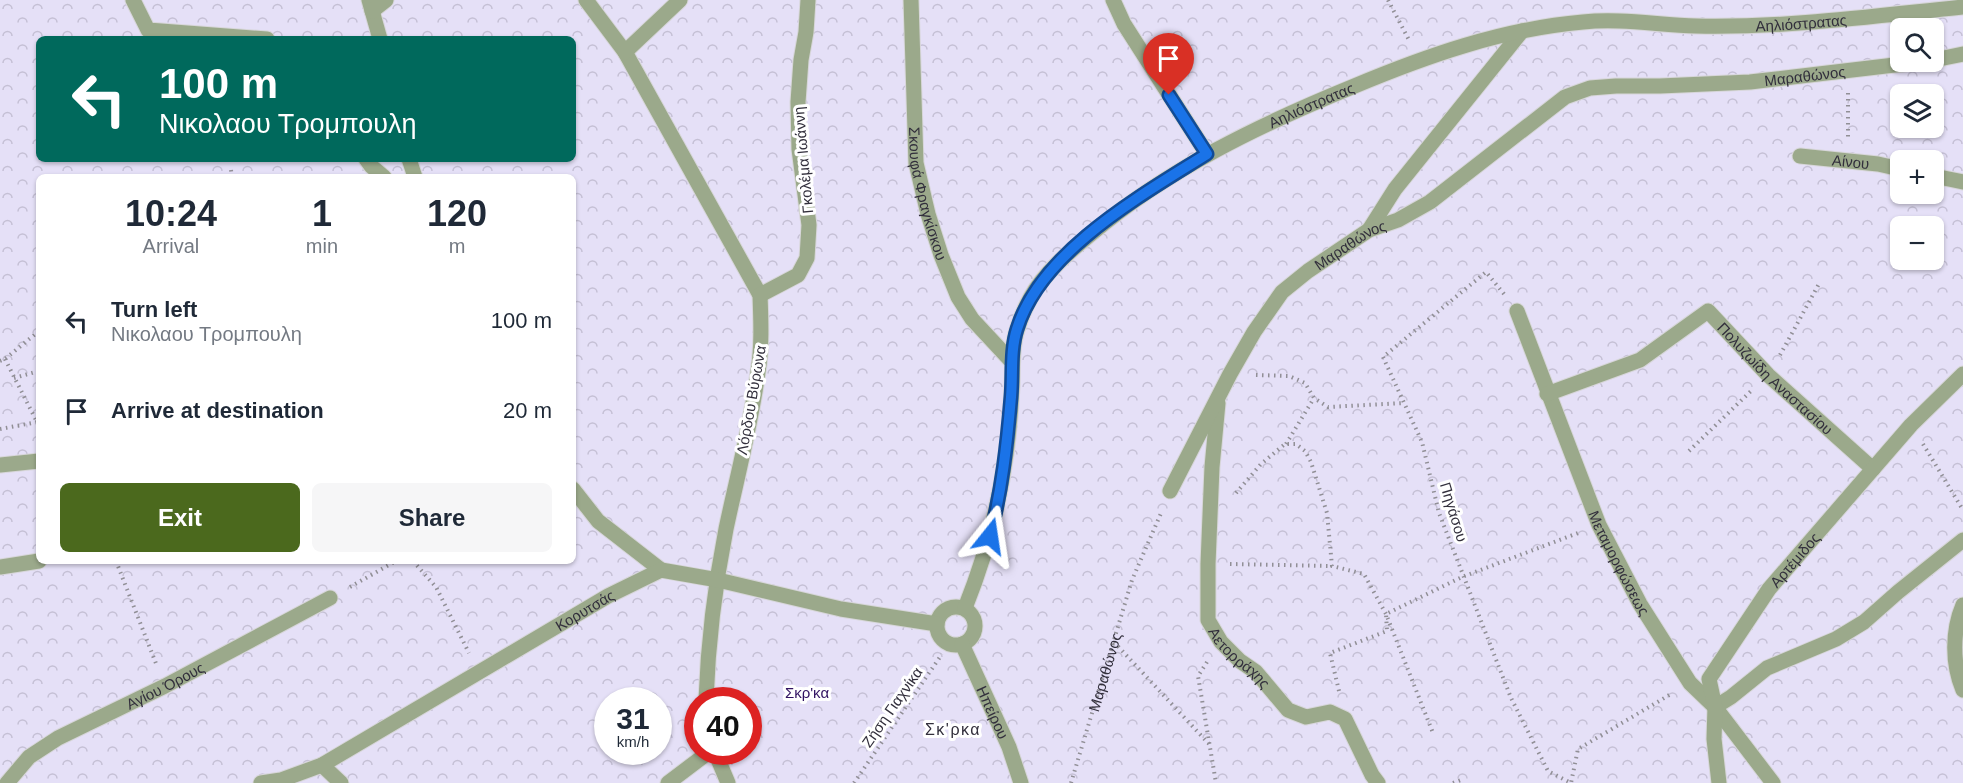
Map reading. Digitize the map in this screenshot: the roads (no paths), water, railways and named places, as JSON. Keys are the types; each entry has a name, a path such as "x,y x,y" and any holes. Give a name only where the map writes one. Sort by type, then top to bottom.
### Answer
{"street":[{"path":"134,0 148,30 227,36"},
{"path":"379,36 371,6 386,0"},
{"name":"Λόρδου Βύρωνα","path":"586,0 625,52 760,295 761,336 758,372 718,580 706,687"},
{"path":"625,52 680,0"},
{"name":"Γκολέμα Ιωάννη","path":"760,295 798,275 807,258 809,225 800,149 798,102 808,0"},
{"name":"Σκουφά Φραγκίσκου","path":"911,0 916,163 928,214 958,297 972,319 1012,362"},
{"path":"1113,0 1124,24 1207,154"},
{"name":"Αηλιόστρατας","path":"964,608 976,579 997,508 1007,452 1012,362 1017,330 1033,294 1066,254 1123,207 1207,154 1306,106 1418,60 1468,44 1522,31 1585,21 1696,26 1770,25 1963,7"},
{"path":"1369,230 1395,189 1522,31"},
{"path":"1944,58 1963,54"},
{"name":"Μαραθώνος","path":"1170,490 1219,393 1254,332 1282,292 1308,271 1369,230 1398,220 1430,202 1565,97 1590,88 1750,82 1890,65"},
{"name":"Αίνου","path":"1800,156 1890,167"},
{"path":"368,162 380,174"},
{"path":"1944,178 1963,182"},
{"name":"Μεταμορφώσεως","path":"1517,311 1599,525 1640,604 1690,683 1715,707 1773,783"},
{"name":"Πολυζωίδη Αναστασίου","path":"1547,394 1640,360 1708,312 1768,375 1872,469"},
{"name":"Αρτέμιδος","path":"1719,783 1714,740 1715,707 1709,679 1769,589 1911,425 1963,374"},
{"name":"Αετορράχης","path":"1219,393 1212,467 1207,585 1208,620 1221,642 1240,661 1257,672 1288,710 1306,717 1330,712 1345,719 1378,783"},
{"path":"0,465 36,461"},
{"path":"576,493 598,521 661,570 718,580 841,609 937,624"},
{"path":"1715,707 1767,668 1836,639 1864,622 1898,591 1963,540"},
{"path":"0,567 36,561"},
{"name":"Κορυτσάς","path":"261,783 281,780 322,765 608,596 661,570"},
{"name":"Αγίου Όρους","path":"7,783 29,757 58,738 165,686 330,598"},
{"path":"1963,605 1958,617 1955,652 1963,690"},
{"path":"957,606 964,608 974,618 975,631 972,637 956,644 942,639 937,624 944,611 957,606"},
{"name":"Ηπείρου","path":"956,644 1009,747 1021,783"},
{"path":"322,765 341,783"},
{"path":"668,783 692,765"},
{"path":"720,765 728,783"}],"district":[{"name":"Σκ'ρκα","path":"953,729"}],"park label":[{"name":"Σκρ'κα","path":"807,692"}]}
